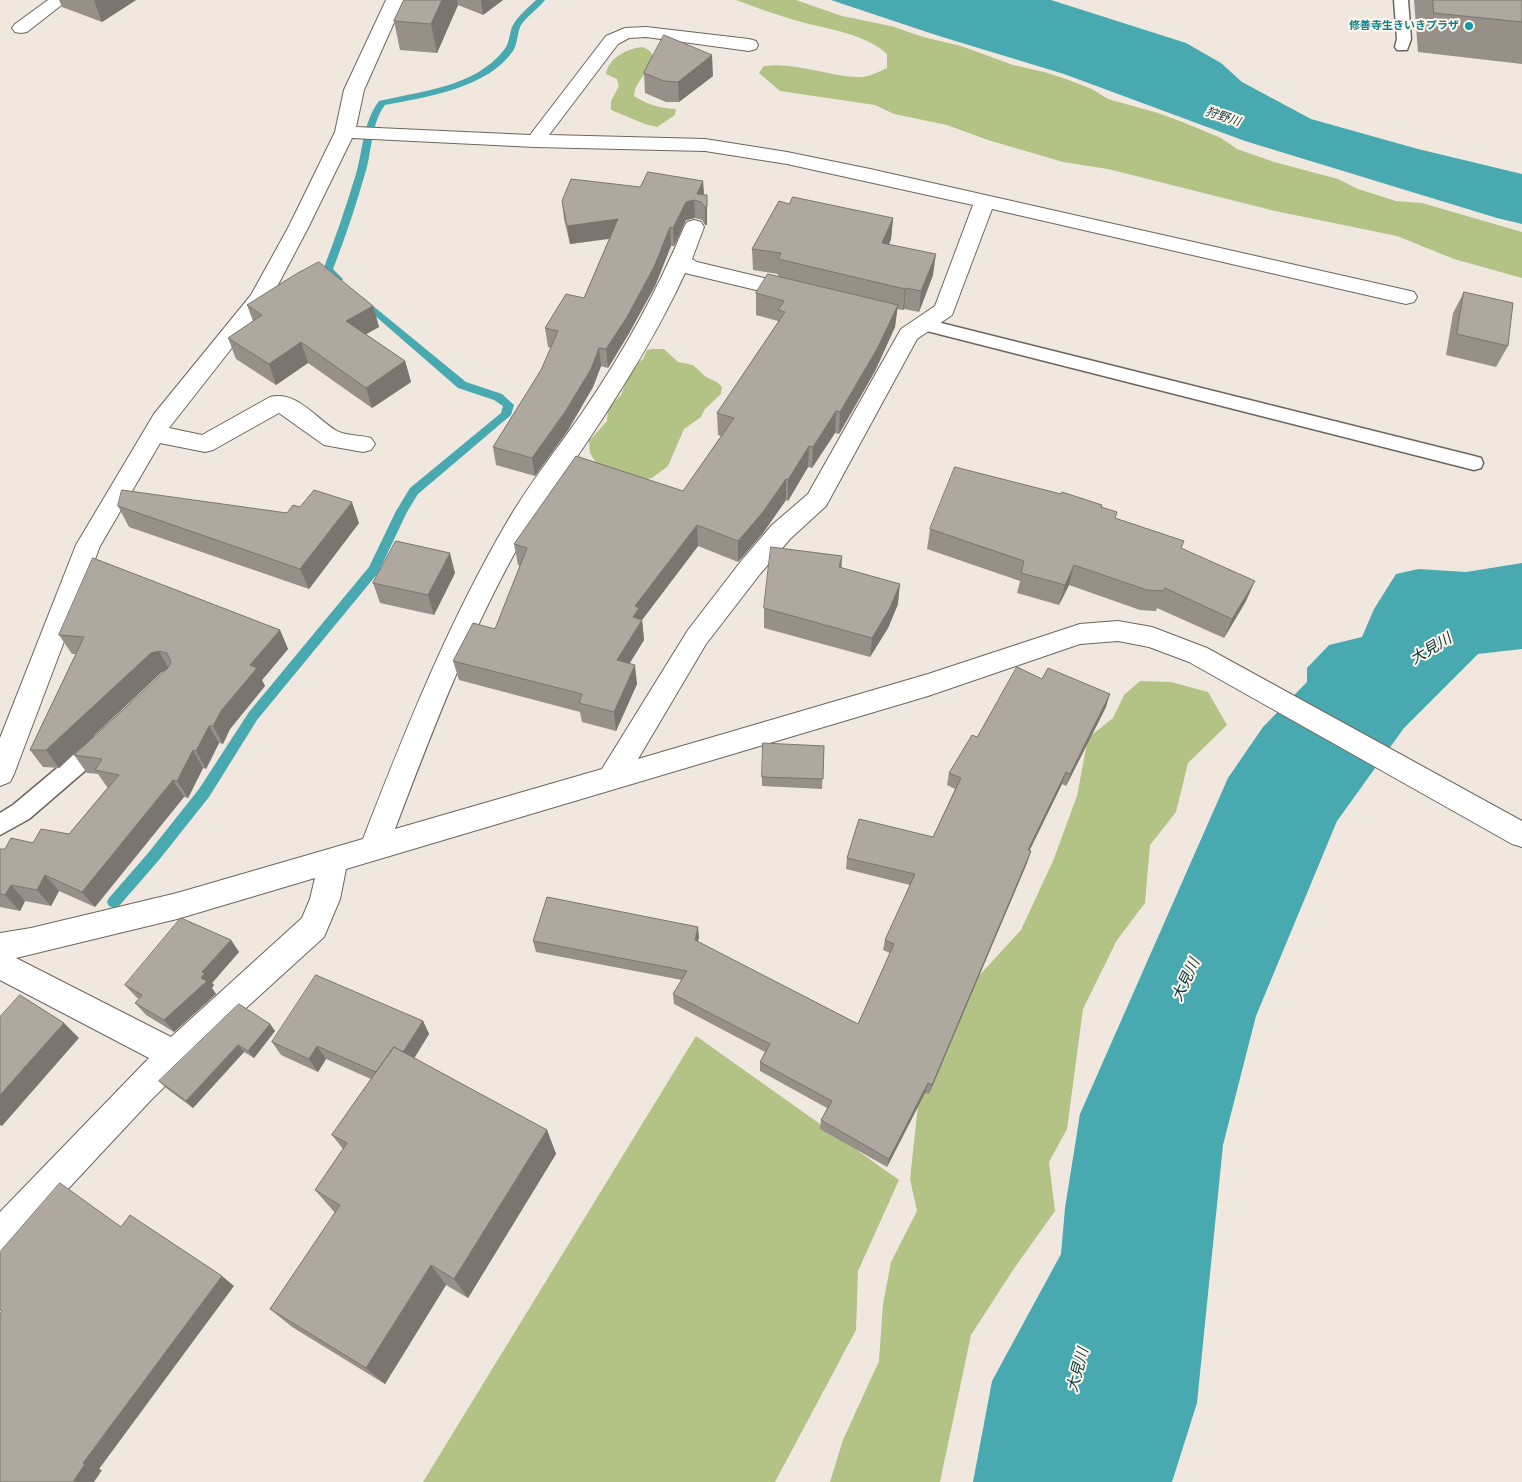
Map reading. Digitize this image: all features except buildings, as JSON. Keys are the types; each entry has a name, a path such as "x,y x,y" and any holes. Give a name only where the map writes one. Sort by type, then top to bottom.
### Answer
{"street":[{"path":"21,28 59,0"},
{"path":"0,774 88,545 162,420 260,298 298,228 345,132 354,90 395,0"},
{"path":"535,141 612,40 625,33 646,32 749,45"},
{"path":"345,132 535,141 705,145 787,158 1406,296"},
{"path":"612,778 697,636 751,567 782,532 817,500 909,334 925,325 944,310 984,203"},
{"path":"373,849 443,671 481,593 540,490 587,425 634,348 681,262 694,226"},
{"path":"681,262 735,278 820,298"},
{"path":"900,318 925,325"},
{"path":"154,433 205,444 278,403 293,409 332,439 363,444"},
{"path":"0,947 32,942 177,906 928,685 1080,634 1118,631 1152,637 1198,655 1522,835"},
{"path":"0,1237 60,1171 174,1055 313,927 325,899 333,860"},
{"path":"0,965 174,1055"}],"lane":[{"path":"1402,0 1404,39 1402,47"},
{"path":"925,325 1474,463"},
{"path":"0,825 28,806 80,764 114,731"}],"green space":[{"path":"736,0 796,0 842,16 891,26 923,37 961,46 1013,65 1066,79 1092,89 1108,99 1158,113 1185,123 1221,138 1237,149 1274,162 1338,179 1358,189 1396,201 1422,203 1522,232 1522,278 1454,259 1397,236 1275,211 1108,169 1063,162 988,140 947,125 894,114 875,105 780,91 759,73 764,66 799,67 845,76 865,77 887,68 887,54 867,41 855,36 794,20"},
{"path":"643,47 650,51 654,58 650,68 637,85 634,96 654,106 676,109 675,115 657,127 611,110 611,101 619,86 617,79 606,74 608,68 615,59 625,52"},
{"path":"664,349 678,362 693,365 706,377 717,382 722,387 721,394 705,409 701,417 684,429 668,466 652,478 638,481 598,466 590,453 589,441 607,421 608,408 621,395 627,379 637,363 643,359 647,350"},
{"path":"1140,681 1171,682 1208,692 1227,725 1188,763 1176,812 1150,845 1145,903 1117,940 1083,1009 1067,1129 1049,1162 1055,1211 1013,1270 971,1335 940,1482 830,1482 843,1440 879,1361 883,1304 891,1262 917,1211 910,1179 918,1105 976,979 1021,930 1053,861 1077,796 1088,738 1113,718 1124,695"},
{"path":"696,1036 899,1180 858,1271 856,1330 775,1482 423,1482"}],"water":[{"name":"狩野川","path":"831,0 1051,0 1186,43 1221,63 1242,82 1311,119 1418,149 1522,174 1522,224 1245,141 1064,74 939,36"},
{"name":"大見川","path":"1522,563 1522,649 1478,654 1404,728 1337,821 1256,1016 1223,1145 1197,1403 1172,1482 973,1482 992,1381 1061,1254 1065,1208 1080,1114 1228,778 1263,727 1307,682 1307,668 1329,645 1362,637 1374,609 1396,574 1419,569 1466,572"}],"waterway":[{"path":"338,279 328,270 356,189 374,115 382,103 436,92 473,78 496,64 510,49 517,25 541,0"},
{"path":"114,902 154,856 204,793 253,716 374,570 402,511 414,491 506,415 509,405 498,397 462,385 361,299"}],"place":[{"name":"修善寺生きいきプラザ","path":"1469,26"}]}
